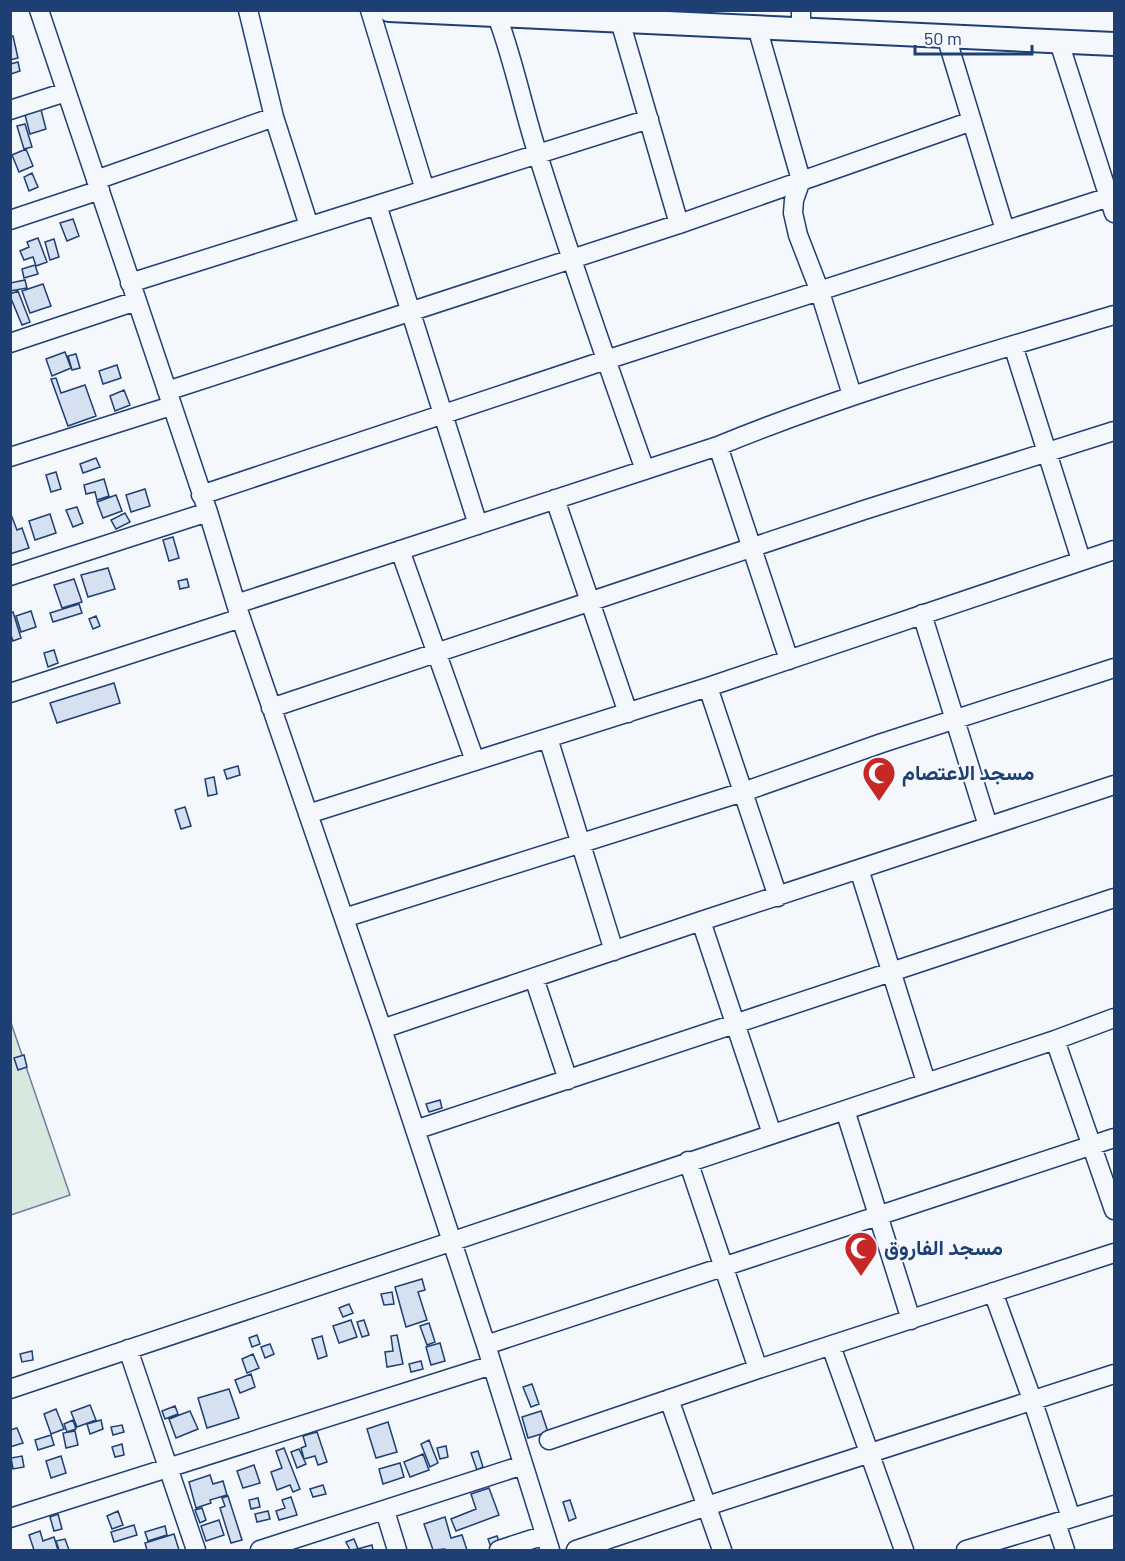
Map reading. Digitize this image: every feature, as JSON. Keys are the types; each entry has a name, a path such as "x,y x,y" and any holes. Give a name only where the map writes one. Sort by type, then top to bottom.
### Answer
{"main road":[{"path":"390,10 757,27 801,20 946,36 1114,44"}],"street":[{"path":"39,10 208,512 238,611 382,1029 486,1345 548,1543 498,1551"},
{"path":"248,10 274,117 309,226"},
{"path":"370,10 425,190"},
{"path":"497,16 506,39 537,154 645,470"},
{"path":"620,21 679,224"},
{"path":"757,27 801,180 794,200 793,213 798,235 820,292 852,395"},
{"path":"946,36 1005,230"},
{"path":"201,495 1005,230 1112,205 1059,42"},
{"path":"10,110 66,92"},
{"path":"10,220 274,117"},
{"path":"130,283 649,119"},
{"path":"10,457 411,312 679,224 972,121"},
{"path":"376,206 478,525"},
{"path":"10,343 136,301"},
{"path":"10,693 400,550 718,446 852,395 1114,315"},
{"path":"1012,345 1081,560"},
{"path":"271,708 752,548 1114,431"},
{"path":"718,446 789,660"},
{"path":"555,499 628,713"},
{"path":"10,576 208,512"},
{"path":"308,814 708,687 1114,549"},
{"path":"400,550 476,761"},
{"path":"922,614 988,826"},
{"path":"344,918 743,792 882,743 1114,668"},
{"path":"708,687 778,897"},
{"path":"548,738 614,951"},
{"path":"382,1029 701,921 1114,786"},
{"path":"859,869 926,1082"},
{"path":"415,1130 1114,898"},
{"path":"701,921 772,1134"},
{"path":"534,978 568,1080"},
{"path":"10,1389 1055,1040 1114,1018"},
{"path":"1055,1040 1114,1210"},
{"path":"845,1110 910,1320"},
{"path":"486,1345 1114,1138"},
{"path":"688,1161 758,1369"},
{"path":"549,1440 1114,1252"},
{"path":"993,1292 1034,1402 1064,1520 1065,1551"},
{"path":"831,1346 904,1551"},
{"path":"128,1349 196,1551"},
{"path":"10,1518 492,1365"},
{"path":"576,1551 707,1506 1034,1402 1114,1374"},
{"path":"669,1399 722,1551"},
{"path":"260,1551 523,1465"},
{"path":"966,1551 1114,1505"},
{"path":"385,1511 397,1551"}],"shaded area":[{"path":"10,1020 70,1195 11,1215 10,1215"}],"building":[{"path":"13,36 18,58 10,60 10,37"},
{"path":"18,62 20,71 11,74 10,64"},
{"path":"40,106 46,129 30,134 24,111"},
{"path":"25,124 32,147 24,149 17,126"},
{"path":"26,149 33,166 19,172 12,155"},
{"path":"32,173 38,187 29,191 24,177"},
{"path":"73,219 79,236 67,241 60,223"},
{"path":"38,238 47,262 36,266 33,257 24,260 20,251 29,247 27,242"},
{"path":"54,239 59,257 50,260 45,242"},
{"path":"35,265 38,274 24,278 22,269"},
{"path":"25,280 27,288 10,291 10,283"},
{"path":"43,284 51,306 30,313 22,291"},
{"path":"18,291 30,322 22,325 10,296"},
{"path":"65,352 71,368 52,376 46,359"},
{"path":"76,354 80,368 72,370 68,356"},
{"path":"117,365 121,378 103,384 99,371"},
{"path":"56,378 61,393 85,385 96,416 68,426 51,379"},
{"path":"124,390 130,405 115,411 110,396"},
{"path":"96,458 100,467 83,473 80,464"},
{"path":"56,472 61,489 51,492 46,475"},
{"path":"104,479 109,496 97,500 95,492 86,494 84,485"},
{"path":"145,489 150,506 131,512 126,495"},
{"path":"116,495 122,511 103,518 97,502"},
{"path":"77,507 83,523 73,527 66,510"},
{"path":"10,512 17,530 22,528 29,548 10,554"},
{"path":"125,513 130,522 116,529 111,520"},
{"path":"50,514 56,533 35,540 29,521"},
{"path":"173,537 179,558 169,561 163,540"},
{"path":"108,568 115,589 88,597 81,575"},
{"path":"74,579 82,602 62,608 54,585"},
{"path":"187,579 189,587 180,589 178,581"},
{"path":"79,604 82,613 53,622 50,613"},
{"path":"31,611 36,627 21,632 16,616"},
{"path":"13,612 21,638 13,641 10,632 10,613"},
{"path":"96,616 100,626 93,629 89,619"},
{"path":"54,650 58,663 48,667 44,653"},
{"path":"114,683 120,703 57,723 50,703"},
{"path":"238,766 240,775 227,779 224,770"},
{"path":"214,777 217,794 208,796 205,779"},
{"path":"185,807 191,826 181,829 175,810"},
{"path":"24,1055 27,1067 18,1070 14,1058"},
{"path":"440,1100 442,1108 429,1112 426,1104"},
{"path":"422,1279 425,1290 418,1292 427,1320 406,1327 395,1287"},
{"path":"392,1292 394,1304 384,1305 381,1294"},
{"path":"349,1304 353,1313 343,1317 339,1308"},
{"path":"351,1320 357,1337 339,1343 333,1326"},
{"path":"364,1320 369,1335 362,1337 357,1322"},
{"path":"429,1323 435,1342 427,1345 420,1326"},
{"path":"257,1335 260,1344 252,1347 249,1338"},
{"path":"397,1335 403,1364 387,1367 385,1352 393,1351 391,1336"},
{"path":"322,1336 327,1356 318,1359 312,1339"},
{"path":"440,1343 445,1361 431,1365 426,1347"},
{"path":"270,1344 274,1354 265,1358 261,1347"},
{"path":"32,1351 33,1360 22,1362 20,1354"},
{"path":"253,1354 259,1368 247,1373 242,1359"},
{"path":"421,1361 423,1369 411,1372 409,1364"},
{"path":"251,1374 255,1387 240,1393 235,1380"},
{"path":"532,1384 539,1404 531,1407 523,1387"},
{"path":"229,1389 239,1418 207,1428 198,1398"},
{"path":"90,1405 96,1420 77,1427 71,1412"},
{"path":"175,1406 178,1414 165,1419 162,1411"},
{"path":"56,1409 64,1429 51,1434 44,1414"},
{"path":"190,1411 198,1429 176,1438 169,1419"},
{"path":"541,1411 548,1432 528,1438 522,1417"},
{"path":"73,1420 76,1429 67,1432 64,1424"},
{"path":"101,1420 103,1429 90,1434 87,1424"},
{"path":"388,1422 397,1452 376,1458 367,1429"},
{"path":"122,1425 124,1432 113,1435 111,1427"},
{"path":"17,1428 23,1443 10,1447 10,1430"},
{"path":"75,1431 78,1445 66,1448 63,1433"},
{"path":"317,1432 327,1462 318,1465 315,1456 304,1459 301,1448 306,1446 303,1436"},
{"path":"51,1435 54,1445 38,1450 35,1440"},
{"path":"429,1440 438,1463 430,1467 421,1444"},
{"path":"122,1444 124,1455 115,1457 112,1447"},
{"path":"446,1446 448,1457 440,1459 437,1448"},
{"path":"284,1448 300,1489 293,1492 290,1485 277,1490 271,1472 282,1468 276,1451"},
{"path":"299,1449 306,1464 297,1468 291,1452"},
{"path":"478,1451 483,1467 477,1470 471,1453"},
{"path":"423,1454 429,1470 410,1477 404,1462"},
{"path":"22,1456 24,1467 13,1469 11,1458"},
{"path":"61,1456 66,1473 51,1478 46,1461"},
{"path":"400,1463 404,1477 383,1484 379,1469"},
{"path":"254,1465 260,1483 243,1488 237,1471"},
{"path":"210,1475 213,1484 223,1481 227,1495 210,1500 211,1503 196,1508 189,1482"},
{"path":"323,1485 326,1494 313,1497 310,1489"},
{"path":"489,1488 499,1515 456,1531 451,1519 476,1509 471,1494"},
{"path":"228,1496 242,1540 231,1543 220,1508 225,1506 222,1498"},
{"path":"291,1497 297,1515 279,1520 276,1511 285,1508 282,1500"},
{"path":"258,1498 260,1507 251,1509 249,1500"},
{"path":"570,1500 576,1518 569,1521 563,1502"},
{"path":"202,1508 206,1520 200,1523 195,1510"},
{"path":"118,1511 123,1525 112,1529 107,1516"},
{"path":"268,1511 270,1519 257,1522 255,1514"},
{"path":"58,1514 62,1529 54,1531 50,1517"},
{"path":"445,1517 451,1538 462,1535 467,1550 433,1550 424,1524"},
{"path":"219,1520 224,1535 206,1541 201,1526"},
{"path":"134,1525 137,1535 114,1542 111,1532"},
{"path":"165,1526 167,1535 148,1541 145,1532"},
{"path":"40,1531 43,1541 54,1537 58,1550 34,1550 29,1535"},
{"path":"174,1534 179,1550 147,1550 145,1543"},
{"path":"497,1536 502,1550 492,1550 488,1539"},
{"path":"65,1539 69,1550 59,1550 56,1541"},
{"path":"354,1539 358,1549 350,1550 346,1542"},
{"path":"372,1545 373,1550 354,1550"}],"place":[{"name":"مسجد الاعتصام","path":"879,802"},
{"name":"مسجد الفاروق","path":"861,1277"}]}
